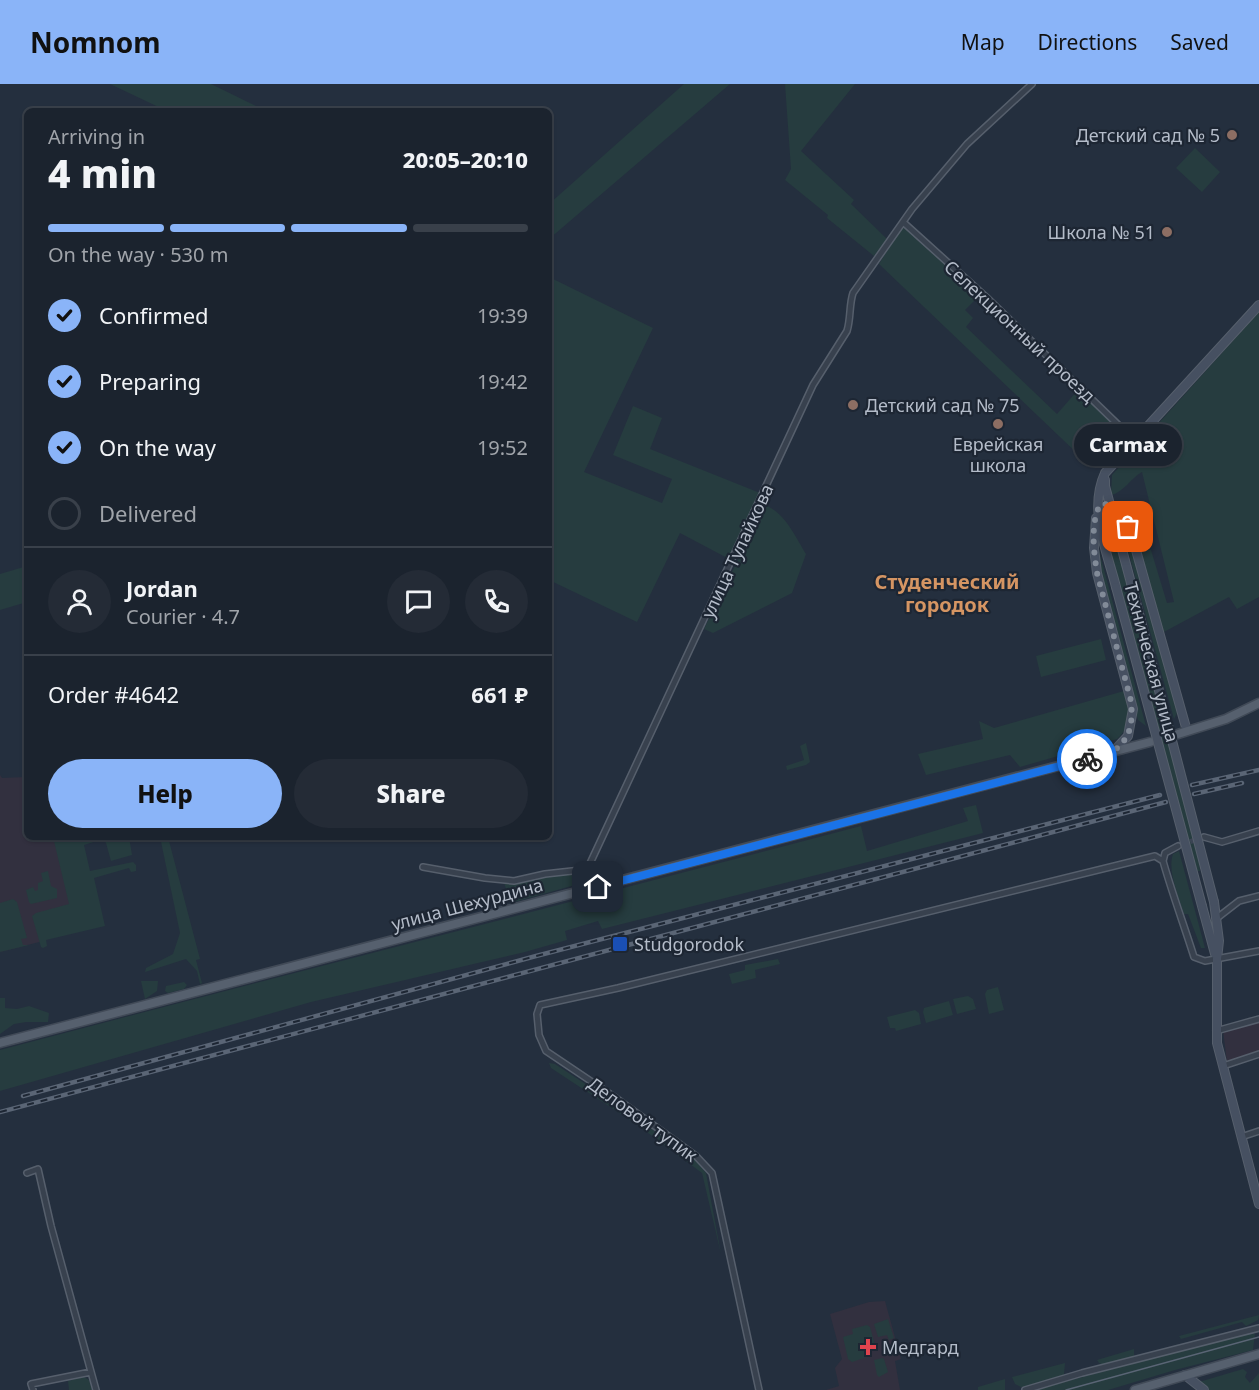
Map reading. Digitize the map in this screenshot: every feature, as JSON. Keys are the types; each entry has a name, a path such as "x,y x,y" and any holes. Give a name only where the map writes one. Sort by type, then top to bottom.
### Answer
{"main road":[{"path":"1105,474 1259,305"},
{"name":"Техническая улица","path":"1105,474 1099,489 1097,512 1217,959"},
{"name":"Техническая улица","path":"1105,474 1105,486 1214,902 1219,941 1216,1031 1222,1066 1259,1204"},
{"path":"1097,512 1094,548 1097,573 1132,709 1128,736 1113,752"},
{"path":"1113,513 1128,527 1132,536 1182,733 1226,719 1259,703"},
{"name":"улица Шехурдина","path":"0,1043 1150,742"},
{"path":"1135,1390 1259,1354"},
{"path":"1185,1375 1204,1390"}],"street":[{"name":"улица Тулайкова","path":"586,872 813,384 847,331 850,301 854,292 903,222 975,135 1032,84"},
{"name":"Селекционный проезд","path":"903,222 986,297 1136,441"},
{"path":"1097,512 1100,505 1104,504 1113,513"},
{"path":"1204,837 1222,842 1259,831"},
{"path":"1178,846 1165,853 1163,861 1194,957 1205,961 1259,951"},
{"name":"Деловой тупик","path":"759,1390 712,1173 696,1156 546,1051 540,1043 537,1014 540,1005 618,988 1155,856 1163,861"},
{"path":"423,867 505,880 581,870 586,872 588,889"},
{"path":"1217,918 1239,901 1259,896"},
{"path":"1216,1031 1259,1019"},
{"path":"1222,1066 1259,1054"},
{"path":"1241,1137 1259,1131"},
{"path":"27,1173 38,1169 51,1226 96,1390"},
{"path":"1025,1390 1082,1373 1259,1328"},
{"path":"32,1387 91,1372"}],"shaded area":[{"path":"0,775 2,778 24,777 24,840 62,840 77,903 47,940 0,952"},
{"path":"1259,1020 1259,1053 1227,1062 1223,1030"},
{"name":"Медгард","path":"885,1301 901,1359 895,1361 900,1390 826,1390 839,1386 835,1368 842,1359 830,1314 869,1302"}],"green space":[{"path":"110,84 211,84 260,108 161,108"},
{"path":"684,84 730,84 552,236 552,201"},
{"path":"785,84 855,84 801,151 854,200 851,204 887,239 874,256 785,180 791,169"},
{"path":"1195,148 1220,172 1202,192 1176,168"},
{"path":"904,228 976,293 978,297 965,310 973,318 966,327 1057,414 1078,390 1120,432 1122,439 1109,454 1094,462 1082,458 879,264 900,230"},
{"path":"552,278 653,328 584,472 662,503 672,479 613,455 633,406 662,418 650,449 760,493 731,560 680,533 637,622 552,581"},
{"path":"1259,312 1259,597 1237,609 1229,597 1162,633 1135,533 1113,504 1121,502 1134,518 1147,550 1151,550 1167,603 1174,602 1142,472 1120,491 1111,495 1112,475"},
{"path":"765,505 784,519 806,554 792,593 713,633 704,629"},
{"path":"1104,511 1108,513 1198,853 1200,871 1197,871 1102,520"},
{"path":"1123,532 1129,538 1177,713 1174,719"},
{"path":"1099,551 1146,726 1138,720 1099,573 1097,553"},
{"path":"24,567 24,603 0,610 0,574"},
{"path":"1101,639 1106,660 1041,677 1036,656"},
{"path":"1124,691 1128,704 1127,723 1117,739 1020,767 1010,755 926,775 918,754 983,739 979,721 994,728"},
{"path":"806,743 810,762 787,770 786,766 804,760 800,746"},
{"path":"976,805 983,833 602,929 598,921 565,931 567,940 525,952 311,1002 0,1091 0,1050 861,826 867,851 968,821 963,808"},
{"path":"54,840 100,840 84,845 90,871 133,862 136,865 136,871 131,872 129,868 94,878 105,926 46,940 47,946 41,947 32,916 69,904"},
{"path":"104,840 130,840 132,855 111,861"},
{"path":"161,840 169,840 200,959 196,960 202,983 200,984 197,971 186,959 145,972 146,968 173,954 180,933"},
{"path":"1179,851 1205,948 1201,948 1188,914 1184,914 1174,884 1171,868 1173,854"},
{"path":"48,871 51,886 57,889 57,898 31,904 26,890 33,887 35,891 38,890 38,883 43,881 41,873"},
{"path":"570,873 578,876 579,880 575,885 511,903 504,883"},
{"path":"13,899 17,902 27,938 21,939 23,945 29,945 0,952 0,903"},
{"path":"778,959 780,964 755,970 756,978 732,984 729,974 745,970 745,965"},
{"path":"141,981 158,981 157,991 145,999"},
{"path":"184,982 187,985 184,989 168,993 165,991 166,986"},
{"path":"998,987 1004,1010 989,1014 985,994 987,990"},
{"path":"968,996 973,999 976,1009 957,1014 953,999"},
{"path":"0,998 5,998 5,1008 17,1009 29,1006 49,1013 48,1022 14,1024 0,1034"},
{"path":"949,1001 953,1015 926,1023 924,1008"},
{"path":"915,1010 919,1013 921,1024 896,1031 895,1028 890,1028 887,1017"},
{"path":"549,1063 555,1064 610,1100 694,1159 706,1173 721,1254 702,1173 636,1124 551,1068"},
{"path":"1259,1315 1258,1320 1246,1326 1242,1322 1181,1339 1179,1336"},
{"path":"888,1319 894,1338 889,1340 887,1335 878,1337 874,1324"},
{"path":"867,1325 870,1327 875,1345 868,1346 870,1356 852,1362 848,1359 843,1337 853,1334 852,1329"},
{"path":"1251,1332 1255,1334 1253,1350 1108,1390 1034,1390"},
{"path":"1134,1349 1132,1358 1104,1365 1097,1360"},
{"path":"882,1358 888,1372 879,1377 874,1360"},
{"path":"1065,1363 1064,1374 1061,1377 1023,1388 1015,1384 1012,1377"},
{"path":"1243,1369 1247,1372 1245,1377 1250,1383 1259,1373 1259,1390 1209,1390 1199,1382"},
{"path":"84,1377 89,1380 92,1390 69,1390 68,1381"},
{"path":"1005,1379 1005,1390 978,1390 978,1387"}],"tunnel":[{"path":"1183,844 1204,837"}],"tram line":[{"path":"1066,1390 1259,1337"}],"railway":[{"path":"1192,785 1259,770"},
{"path":"1194,794 1242,783"},
{"path":"23,1096 536,956 1160,795"},
{"path":"0,1112 1166,802"}],"way so far":[{"path":"1087,759 1113,752 1128,736 1131,727 1131,701 1097,573 1095,528 1097,510 1100,505 1109,505 1114,516 1128,527"}],"place":[{"name":"Детский сад № 5","path":"1232,135"},
{"name":"Школа № 51","path":"1167,232"},
{"name":"Детский сад № 75","path":"853,405"},
{"name":"Еврейская школа","path":"998,424"},
{"name":"Carmax","path":"1128,527"},
{"name":"Studgorodok","path":"620,944"},
{"name":"Медгард","path":"868,1347"}],"district":[{"name":"Студенческий городок","path":"947,592"}],"route":[{"path":"598,887 1087,759"}]}
